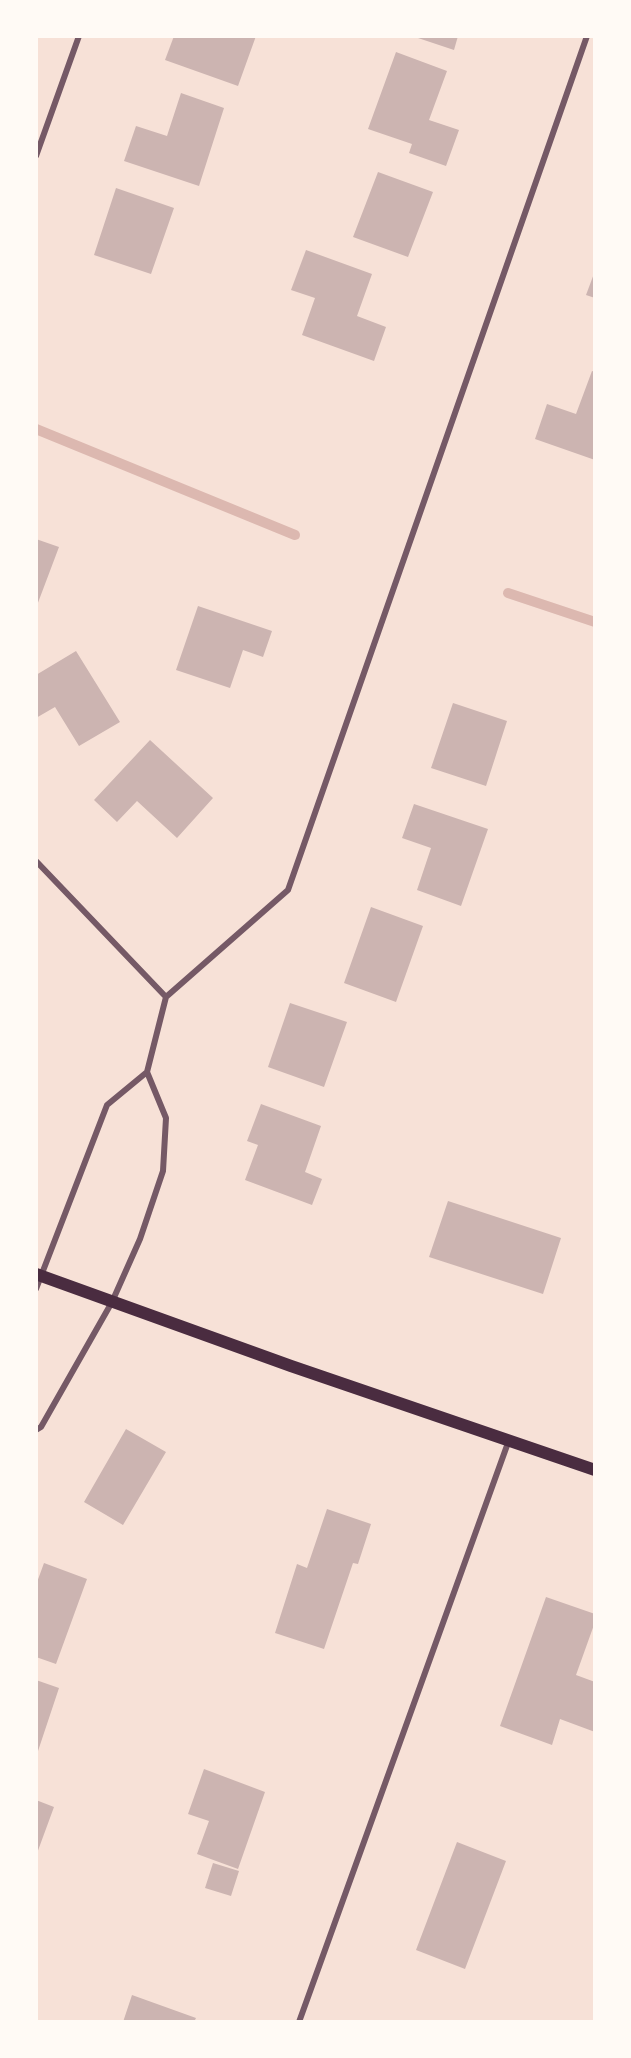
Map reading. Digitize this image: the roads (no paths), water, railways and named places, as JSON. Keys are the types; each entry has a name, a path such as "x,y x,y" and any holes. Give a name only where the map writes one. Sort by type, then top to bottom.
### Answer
{"main road":[{"path":"38,1275 595,1470"}],"street":[{"path":"36,156 79,36"},
{"path":"36,1289 38,1275 107,1105 147,1072 166,997 288,890 587,36"},
{"path":"36,861 166,997"},
{"path":"36,1430 42,1427 112,1302 140,1239 163,1171 166,1118 147,1072"},
{"path":"299,2022 509,1440"}],"waterway":[{"path":"36,429 295,535"},
{"path":"508,593 595,622"}]}
